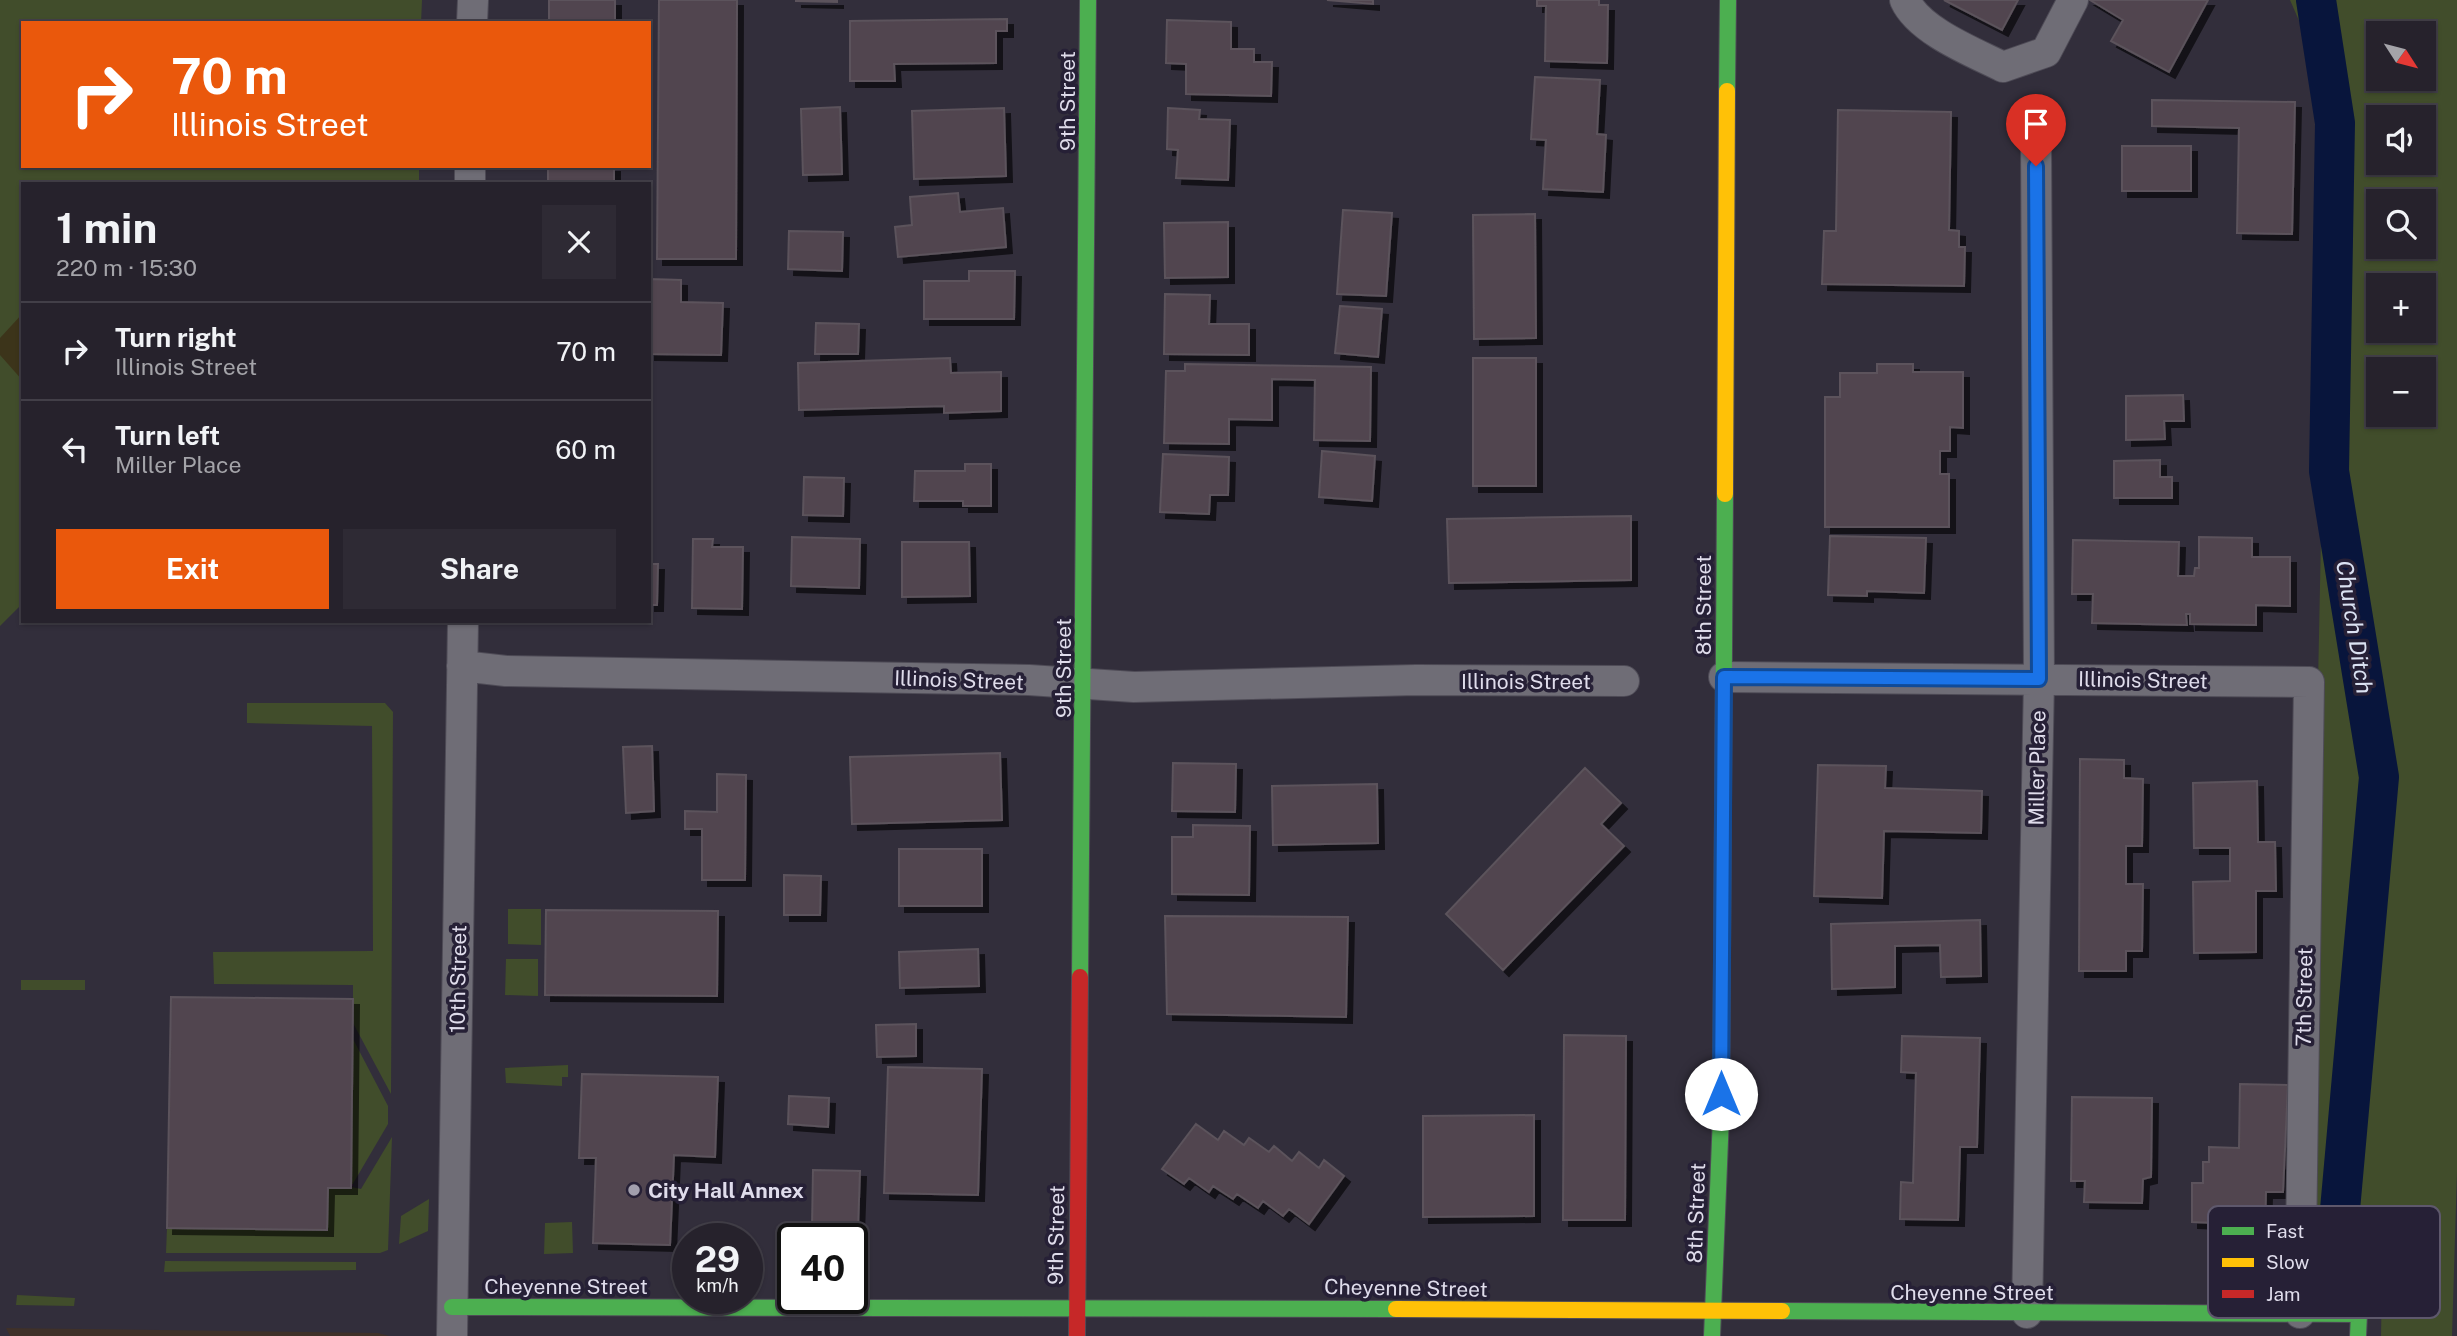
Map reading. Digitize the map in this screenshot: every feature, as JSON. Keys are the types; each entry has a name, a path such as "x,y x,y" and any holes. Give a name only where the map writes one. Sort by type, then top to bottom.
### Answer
{"street":[{"path":"472,21 473,0"},
{"name":"9th Street","path":"1077,1336 1088,0"},
{"name":"8th Street","path":"1712,1336 1721,1116 1728,0"},
{"path":"1905,0 1910,10 1951,41 2003,67 2046,52 2073,0"},
{"name":"Miller Place","path":"2027,1313 2039,679 2036,139"},
{"name":"10th Street","path":"452,1321 463,623"},
{"name":"Illinois Street","path":"462,666 506,671 1083,683 1134,687 1416,680 1624,681"},
{"name":"Illinois Street","path":"1724,677 2309,682"},
{"name":"7th Street","path":"2302,1206 2309,682"},
{"name":"Cheyenne Street","path":"452,1321 762,1309 1076,1305 1714,1313 2208,1313"},
{"name":"Cheyenne Street","path":"2358,1336 2359,1318"}],"shaded area":[{"path":"6,1328 378,1333 389,1336 10,1336"}],"green space":[{"path":"0,0 422,0 421,21 21,21 21,168 419,168 419,182 21,182 21,605 0,626"},
{"path":"2290,0 2457,0 2457,1172 2452,1336 2381,1336 2381,1318 2440,1318 2440,1206 2307,1206 2330,92"},
{"path":"247,703 385,703 393,712 391,1094 353,1023 353,985 214,984 213,952 373,951 372,726 247,723"},
{"path":"508,909 541,909 541,945 508,944"},
{"path":"506,959 538,959 538,996 505,995"},
{"path":"21,980 85,980 85,990 21,990"},
{"path":"353,1039 388,1106 388,1124 351,1187"},
{"path":"568,1065 568,1077 562,1077 562,1086 506,1083 505,1068"},
{"path":"392,1137 388,1250 380,1253 166,1253 167,1228 327,1230 328,1188 361,1189"},
{"path":"429,1199 428,1231 399,1244 401,1216"},
{"path":"572,1222 573,1253 544,1254 545,1223"},
{"path":"165,1261 356,1262 356,1270 164,1272"},
{"path":"17,1295 75,1298 74,1306 16,1305"}],"sand":[{"path":"21,315 21,379 0,355 0,338"}],"building":[{"path":"549,0 615,0 615,21 549,21"},
{"path":"659,0 737,0 736,259 657,259"},
{"path":"837,0 837,2 796,1"},
{"path":"1327,0 1373,0 1373,4"},
{"path":"1537,0 1599,0 1599,5 1608,5 1607,63 1545,61 1546,6 1537,6"},
{"path":"1944,0 2018,0 2002,30"},
{"path":"2090,0 2208,0 2169,72 2111,41 2123,20"},
{"path":"1007,19 1007,31 996,31 996,63 894,64 895,81 850,81 850,21"},
{"path":"1167,20 1231,22 1231,49 1254,49 1254,62 1272,62 1271,96 1186,94 1186,64 1166,63"},
{"path":"1535,77 1600,80 1597,134 1606,135 1603,192 1543,189 1546,140 1531,139"},
{"path":"2152,100 2295,102 2292,234 2237,233 2239,128 2152,126"},
{"path":"840,107 842,174 803,175 801,109"},
{"path":"1004,108 1006,176 914,179 912,111"},
{"path":"1168,108 1200,110 1199,119 1230,120 1228,180 1176,178 1178,150 1167,149"},
{"path":"1838,110 1951,112 1949,230 1959,231 1959,247 1965,247 1964,286 1822,284 1824,231 1836,231"},
{"path":"2122,146 2191,146 2191,191 2122,191"},
{"path":"548,168 614,168 614,182 548,182"},
{"path":"958,193 960,212 1003,208 1006,247 898,257 895,227 912,225 910,197"},
{"path":"1343,210 1392,213 1386,296 1337,294"},
{"path":"1535,214 1536,338 1474,339 1473,215"},
{"path":"1228,222 1228,277 1165,278 1164,223"},
{"path":"789,231 843,232 842,271 788,269"},
{"path":"969,271 1015,271 1014,319 924,319 924,281 969,281"},
{"path":"651,279 681,280 681,302 723,303 721,355 651,354"},
{"path":"1165,294 1210,295 1209,324 1249,324 1249,355 1164,354"},
{"path":"1340,306 1382,309 1378,357 1335,353"},
{"path":"816,323 859,324 858,354 815,354"},
{"path":"950,358 951,373 1001,372 1001,411 944,413 944,406 799,410 798,363"},
{"path":"1473,358 1536,358 1536,486 1473,486"},
{"path":"1185,364 1371,367 1370,441 1314,440 1315,380 1272,379 1272,420 1229,419 1229,444 1164,443 1166,371 1185,371"},
{"path":"1877,364 1913,364 1913,372 1963,372 1963,428 1950,427 1950,451 1940,451 1940,474 1949,474 1949,527 1825,527 1825,397 1840,397 1840,373 1877,373"},
{"path":"2183,395 2184,421 2164,421 2165,439 2126,440 2126,396"},
{"path":"1322,451 1375,456 1372,501 1319,497"},
{"path":"1163,454 1229,457 1228,495 1210,495 1209,514 1160,512"},
{"path":"2160,460 2160,477 2172,477 2172,498 2114,498 2114,461"},
{"path":"965,464 991,464 991,506 963,506 963,501 914,501 915,471 965,471"},
{"path":"804,477 844,478 843,516 803,515"},
{"path":"1631,516 1631,580 1449,583 1447,519"},
{"path":"1830,536 1926,538 1924,593 1867,591 1867,596 1828,595"},
{"path":"792,537 860,539 859,588 791,586"},
{"path":"2199,537 2252,538 2252,557 2290,557 2290,606 2256,605 2256,625 2190,624 2190,614 2186,614 2187,625 2092,623 2093,594 2072,594 2073,540 2179,542 2178,576 2194,576 2195,568 2199,568"},
{"path":"693,539 713,539 712,547 743,547 742,609 692,608"},
{"path":"902,542 969,542 970,596 902,597"},
{"path":"651,564 658,564 657,605 651,605"},
{"path":"652,746 654,811 626,813 623,747"},
{"path":"1000,753 1002,820 852,824 850,757"},
{"path":"2080,759 2124,760 2124,778 2143,779 2142,846 2126,846 2126,884 2143,884 2142,951 2126,951 2126,971 2079,971"},
{"path":"1173,763 1236,764 1235,812 1172,811"},
{"path":"1818,765 1886,766 1885,788 1982,791 1981,833 1884,831 1882,898 1814,896"},
{"path":"1585,768 1621,803 1601,824 1624,846 1503,970 1446,914"},
{"path":"717,774 746,775 745,880 702,880 702,829 685,829 685,811 717,812"},
{"path":"2257,781 2258,842 2275,842 2276,891 2256,891 2256,952 2194,953 2193,882 2230,881 2230,848 2194,848 2193,783"},
{"path":"1377,784 1378,843 1273,845 1272,786"},
{"path":"1193,825 1250,826 1249,895 1172,894 1172,837 1193,837"},
{"path":"899,849 982,849 982,906 899,906"},
{"path":"784,875 821,876 820,915 784,915"},
{"path":"546,910 718,911 717,996 545,995"},
{"path":"1165,916 1348,917 1346,1017 1167,1014"},
{"path":"1980,920 1981,976 1941,977 1940,945 1895,946 1895,987 1832,989 1831,924"},
{"path":"978,949 979,986 900,988 899,952"},
{"path":"171,997 353,999 351,1188 328,1188 327,1230 167,1228"},
{"path":"916,1024 916,1056 877,1057 876,1025"},
{"path":"1564,1035 1626,1036 1625,1220 1563,1220"},
{"path":"1902,1036 1980,1038 1977,1147 1960,1147 1958,1220 1900,1219 1901,1182 1913,1183 1916,1073 1901,1072"},
{"path":"888,1067 982,1069 978,1195 884,1193"},
{"name":"City Hall Annex","path":"582,1074 718,1077 715,1157 674,1155 670,1245 593,1243 596,1158 579,1158"},
{"path":"2240,1084 2288,1085 2283,1192 2266,1192 2266,1206 2208,1206 2208,1223 2192,1222 2192,1183 2203,1183 2203,1162 2209,1162 2209,1147 2239,1148"},
{"path":"789,1096 829,1098 828,1127 788,1124"},
{"path":"2072,1097 2152,1098 2151,1177 2143,1179 2142,1203 2084,1202 2085,1181 2071,1181"},
{"path":"1534,1115 1534,1216 1423,1217 1423,1116"},
{"path":"1196,1124 1218,1140 1224,1131 1244,1145 1249,1138 1269,1152 1274,1146 1292,1161 1299,1152 1319,1168 1324,1160 1344,1176 1309,1224 1289,1209 1283,1216 1263,1201 1258,1208 1237,1194 1233,1199 1213,1186 1209,1192 1189,1178 1184,1184 1162,1169"},
{"path":"813,1170 860,1171 858,1223 812,1223"}],"waterway":[{"name":"Church Ditch","path":"2316,0 2335,123 2329,471 2379,777 2340,1206"}],"traffic: fast":[{"path":"1080,977 1088,0"},
{"path":"1727,91 1728,0"},
{"path":"1712,1336 1721,1116 1725,494"},
{"path":"452,1307 1396,1309"},
{"path":"1782,1311 2208,1313"},
{"path":"2358,1336 2359,1318"}],"traffic: slow":[{"path":"1725,494 1727,91"},
{"path":"1396,1309 1782,1311"}],"traffic: jam":[{"path":"1077,1336 1080,977"}],"place":[{"name":"City Hall Annex","path":"634,1190"}],"route":[{"path":"1721,1094 1724,677 2039,679 2036,166"}]}
